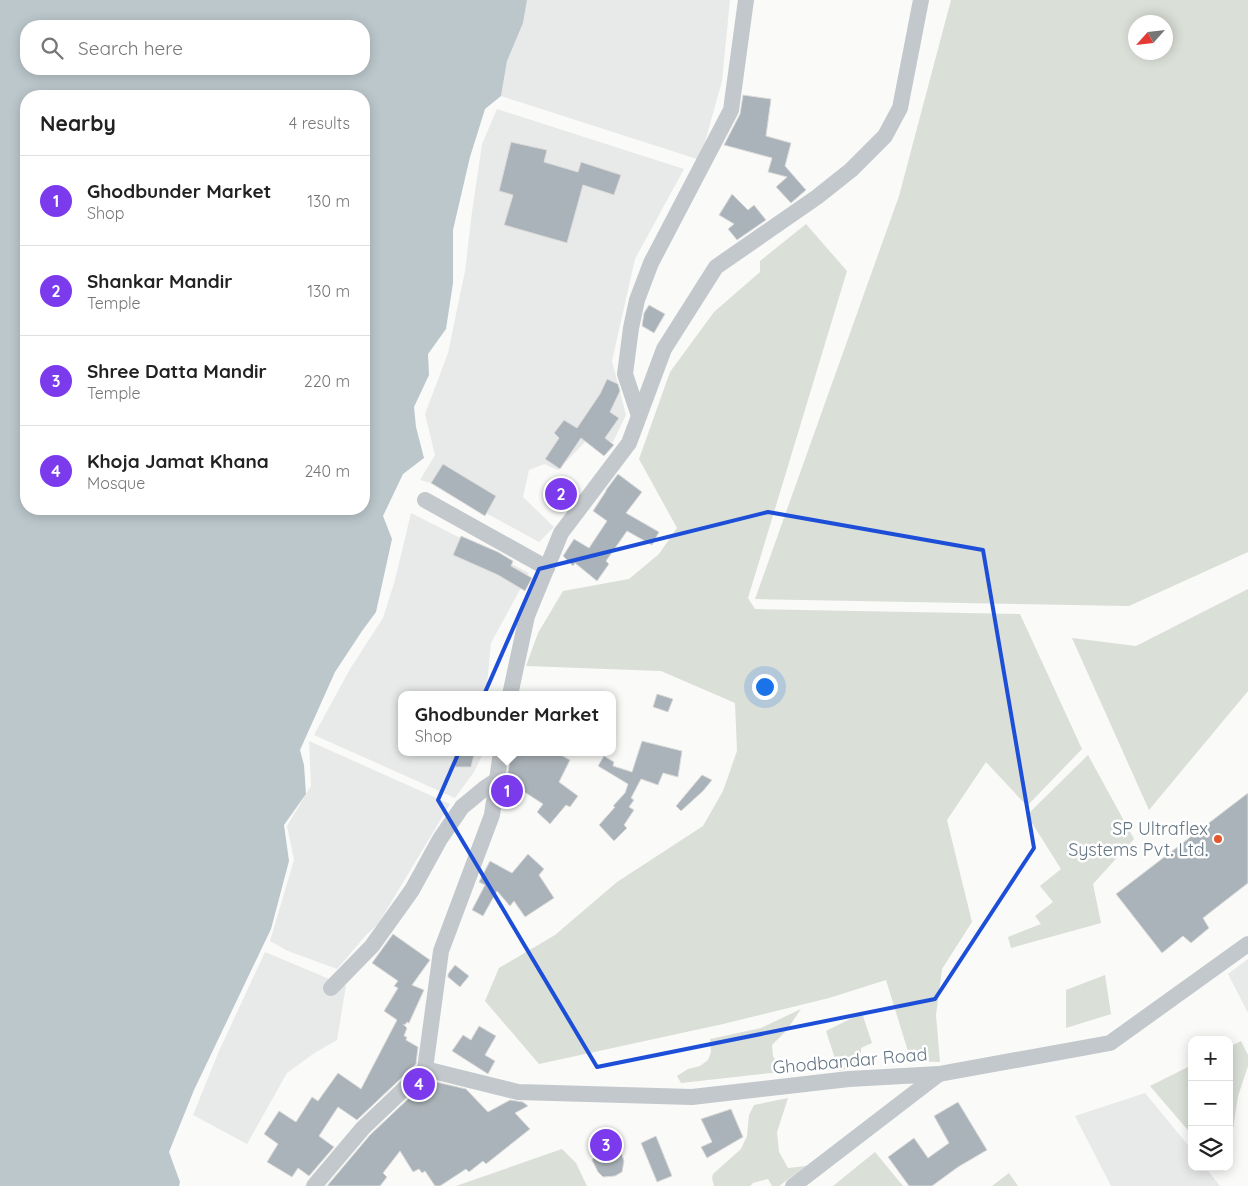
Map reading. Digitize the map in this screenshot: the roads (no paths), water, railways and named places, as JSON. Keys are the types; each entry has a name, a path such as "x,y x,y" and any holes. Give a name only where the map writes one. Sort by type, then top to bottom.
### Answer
{"street":[{"path":"639,416 625,374 637,300 651,263 731,110 746,0"},
{"path":"511,691 527,616 561,533 630,443 664,349 716,267 817,197 851,170 885,136 900,108 921,0"},
{"path":"425,500 546,568"},
{"path":"314,1186 363,1128 425,1069 441,951 492,815 499,756"},
{"path":"331,988 372,946 412,890 440,839 462,807 496,780"},
{"name":"Ghodbandar Road","path":"425,1069 518,1092 692,1097 848,1078 939,1074 1110,1043 1248,944"},
{"path":"793,1186 939,1074"}],"place":[{"name":"Shankar Mandir","path":"561,494"},
{"name":"Ghodbunder Market","path":"507,791"},
{"name":"SP Ultraflex Systems Pvt. Ltd.","path":"1218,839"},
{"name":"Khoja Jamat Khana","path":"419,1084"},
{"name":"Shree Datta Mandir","path":"606,1145"}]}
